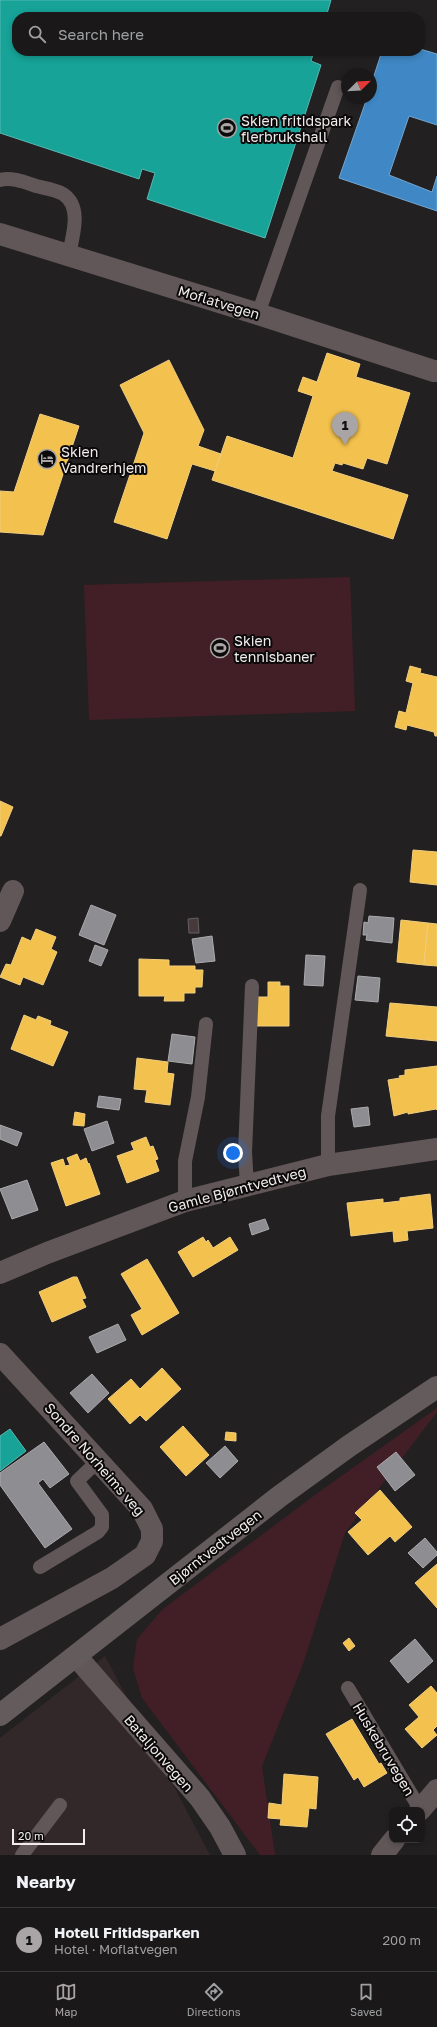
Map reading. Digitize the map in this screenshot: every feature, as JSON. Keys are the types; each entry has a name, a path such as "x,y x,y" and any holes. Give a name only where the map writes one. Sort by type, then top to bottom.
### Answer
{"main road":[{"name":"Bjørntvedtvegen","path":"0,1715 280,1496 349,1446 437,1388"}],"street":[{"name":"Moflatvegen","path":"0,234 258,314 434,371 437,370"},
{"path":"0,921 13,891"},
{"name":"Gamle Bjørntvedtveg","path":"0,1273 47,1253 185,1201 328,1165 437,1149"},
{"name":"Sondre Norheims veg","path":"0,1354 142,1509 152,1529 152,1541 145,1555 112,1578 0,1639"},
{"name":"Bataljonvegen","path":"76,1656 200,1798 220,1826 234,1855"},
{"name":"Huskebruvegen","path":"422,1807 437,1790"},
{"path":"382,1855 392,1843"}],"lane":[{"path":"258,314 338,87"},
{"path":"0,180 12,179 63,194 71,202 74,210 75,222 69,255"},
{"path":"328,1165 328,1116 360,890"},
{"path":"247,1186 246,1144 252,986"},
{"path":"185,1201 185,1161 198,1097 206,1024"},
{"path":"40,1566 98,1532 102,1527 102,1516 77,1480 98,1461"},
{"name":"Huskebruvegen","path":"348,1688 419,1807"},
{"path":"22,1855 60,1806"}],"shaded area":[{"name":"Skien tennisbaner","path":"350,577 355,711 89,720 84,585"},
{"path":"437,1408 437,1412 345,1533 303,1664 262,1766 275,1855 260,1855 142,1698 133,1668 137,1639 163,1609 319,1492"},
{"path":"105,1656 210,1855 0,1855 0,1738"}],"building: Homes":[{"path":"327,353 360,364 356,377 410,393 387,464 367,458 363,469 343,463 342,465 335,463 332,471 408,495 393,539 212,480 227,436 293,458 313,396 298,391 303,377 317,382"},
{"path":"169,360 204,430 198,446 221,454 215,471 192,464 167,539 114,522 144,433 120,385"},
{"name":"Skien Vandrerhjem","path":"40,414 79,426 43,535 0,532 0,491 14,492"},
{"path":"410,666 421,669 420,673 437,677 437,736 435,736 434,732 407,725 406,730 395,727 399,711 406,713 413,683 406,681"},
{"path":"0,801 13,807 1,836 0,836"},
{"path":"413,850 437,852 437,885 410,882"},
{"path":"401,920 428,923 424,965 397,962"},
{"path":"428,923 437,924 437,966 424,965"},
{"path":"36,929 56,937 51,949 57,952 43,985 23,977 20,985 0,977 6,964 11,965 22,937 31,941"},
{"path":"139,959 169,960 169,966 195,966 195,970 203,970 202,987 195,987 195,993 184,993 184,1001 164,1001 165,996 139,996"},
{"path":"268,982 280,982 280,986 289,986 289,1026 256,1026 257,997 268,997"},
{"path":"390,1003 437,1007 437,1041 386,1036"},
{"path":"24,1015 36,1020 38,1016 51,1021 50,1025 68,1032 53,1066 11,1049"},
{"path":"137,1058 168,1062 167,1073 174,1074 170,1105 145,1102 147,1090 134,1089"},
{"path":"437,1066 437,1110 408,1114 408,1112 394,1116 388,1080 400,1078 399,1076 405,1075 405,1070"},
{"path":"75,1112 85,1114 84,1126 73,1125"},
{"path":"146,1137 150,1147 153,1146 158,1159 155,1160 159,1171 127,1183 117,1156 134,1150 131,1143"},
{"path":"77,1154 80,1161 86,1158 88,1164 89,1163 100,1194 66,1206 51,1163 63,1159 65,1166 70,1165 67,1158"},
{"path":"430,1194 433,1228 407,1231 408,1240 394,1242 393,1231 351,1236 347,1203 383,1199 383,1203 400,1201 400,1198"},
{"path":"203,1237 206,1242 208,1240 213,1248 230,1237 238,1250 193,1277 178,1252"},
{"path":"147,1259 179,1313 142,1335 131,1315 142,1309 121,1274"},
{"path":"73,1277 77,1277 86,1298 82,1299 86,1307 52,1322 39,1292"},
{"path":"162,1368 181,1389 146,1421 140,1415 130,1424 108,1399 131,1379 140,1389"},
{"path":"183,1426 209,1455 186,1476 160,1447"},
{"path":"226,1432 236,1433 236,1441 225,1440"},
{"path":"380,1490 412,1527 395,1542 390,1536 368,1555 348,1532 362,1520 355,1513"},
{"path":"437,1564 437,1608 415,1583"},
{"path":"349,1638 355,1646 349,1651 343,1643"},
{"path":"431,1686 437,1693 437,1726 433,1730 437,1735 422,1748 405,1729 419,1717 409,1705"},
{"path":"352,1719 379,1764 381,1763 387,1773 364,1787 358,1777 354,1780 326,1734"},
{"path":"284,1774 318,1777 316,1809 309,1808 307,1827 280,1825 281,1819 268,1818 269,1803 282,1805"}],"building: Schools":[{"path":"425,50 437,54 437,125 409,116 389,175 432,192 437,176 437,211 339,178 365,104 377,104 376,68 380,56 425,56"}],"building: Public":[{"path":"0,0 331,0 327,12 12,12 12,56 312,56 311,61 321,65 265,238 147,199 155,173 142,169 139,179 0,133"},
{"path":"10,1429 26,1451 0,1471 0,1436"}],"building: Industry":[{"path":"91,905 116,915 104,945 79,935"},
{"path":"369,916 394,918 392,943 366,940 367,935 363,935 364,922 368,923"},
{"path":"212,936 215,961 196,963 192,939"},
{"path":"95,945 108,950 101,966 89,961"},
{"path":"306,955 325,956 323,986 304,985"},
{"path":"358,976 380,978 378,1002 355,1000"},
{"path":"172,1034 195,1037 192,1064 168,1061"},
{"path":"99,1096 121,1099 119,1110 97,1107"},
{"path":"368,1107 370,1125 354,1127 351,1109"},
{"path":"107,1121 114,1143 92,1151 84,1129"},
{"path":"0,1125 22,1133 17,1146 0,1139"},
{"path":"27,1180 38,1210 12,1219 0,1189"},
{"path":"265,1219 269,1229 252,1235 249,1224"},
{"path":"118,1324 126,1340 97,1353 89,1337"},
{"path":"92,1374 109,1393 88,1413 70,1393"},
{"path":"44,1442 69,1474 50,1488 43,1479 38,1483 72,1529 45,1548 0,1485 0,1473"},
{"path":"225,1446 238,1461 220,1478 206,1463"},
{"path":"396,1452 415,1475 395,1491 377,1467"},
{"path":"425,1538 437,1552 437,1555 423,1568 408,1553"},
{"path":"415,1639 433,1661 408,1683 390,1661"}],"building: Other":[{"path":"198,918 199,933 189,933 188,919"}],"place":[{"name":"Skien fritidspark flerbrukshall","path":"227,128"},
{"name":"Hotell Fritidsparken","path":"345,445"},
{"name":"Skien Vandrerhjem","path":"47,459"},
{"name":"Skien tennisbaner","path":"220,648"}]}
